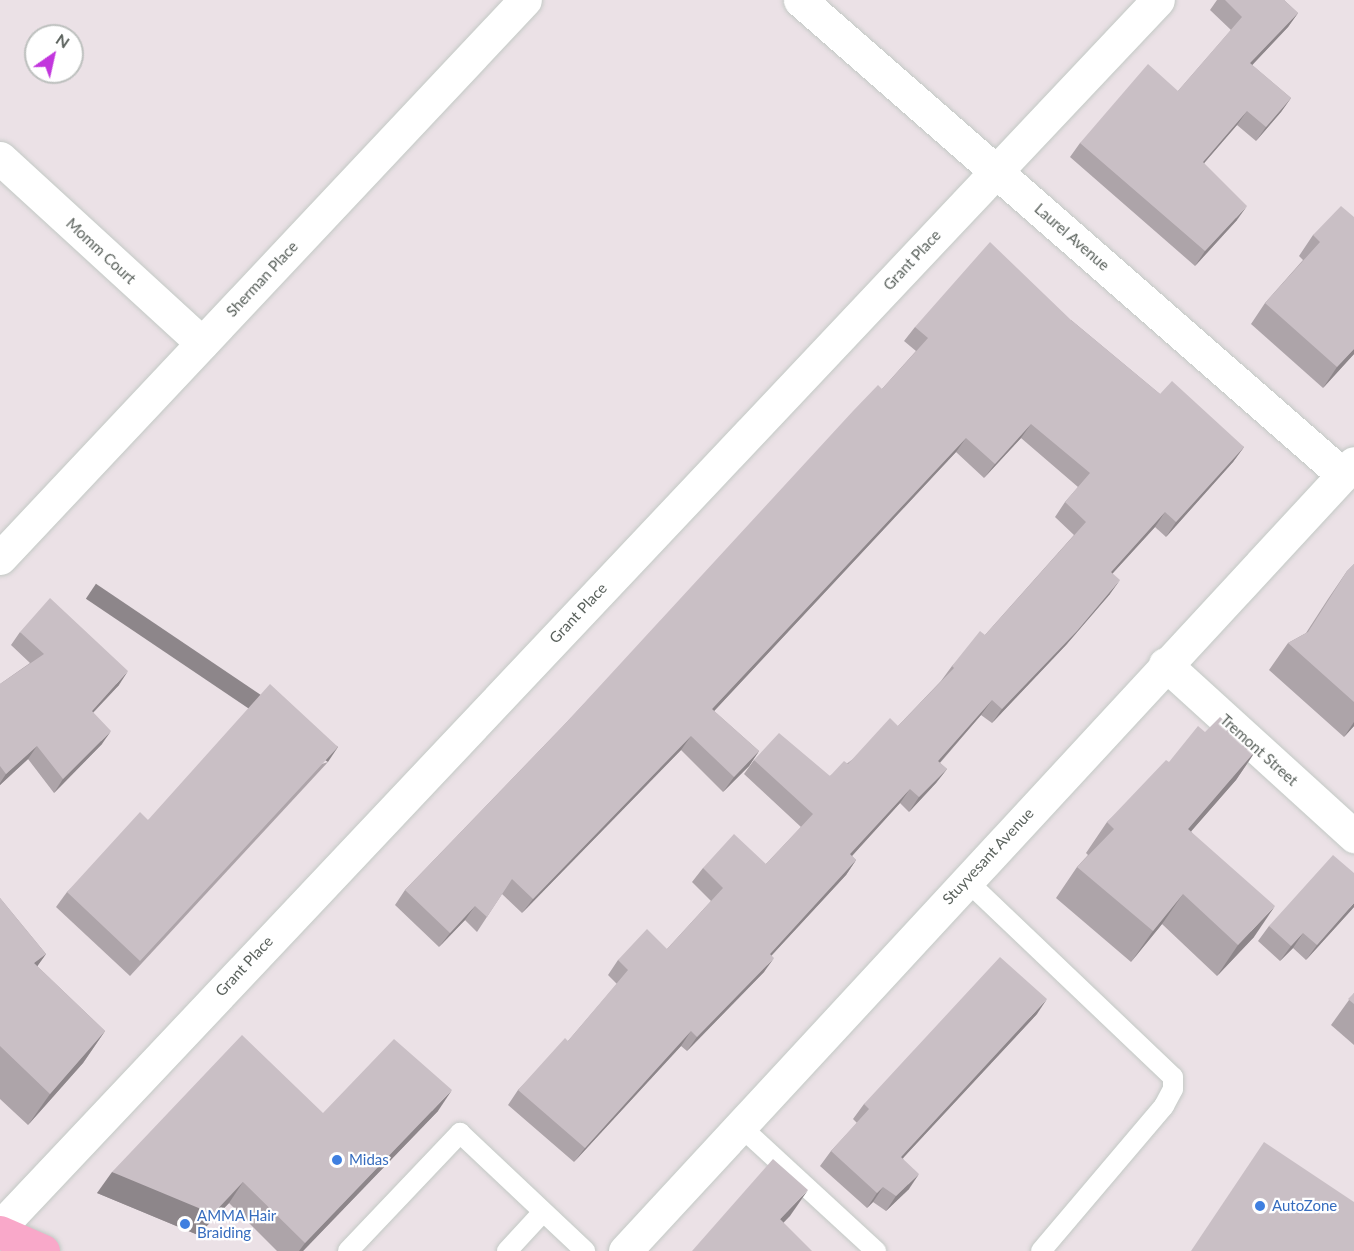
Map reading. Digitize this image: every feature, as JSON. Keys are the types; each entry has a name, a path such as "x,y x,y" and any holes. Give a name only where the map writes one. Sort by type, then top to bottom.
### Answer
{"main road":[{"path":"0,1232 43,1251"}],"street":[{"name":"Sherman Place","path":"0,558 525,0"},
{"name":"Laurel Avenue","path":"800,0 996,171 1348,469"},
{"name":"Grant Place","path":"0,1227 1158,0"},
{"name":"Momm Court","path":"0,158 202,343"},
{"name":"Stuyvesant Avenue","path":"625,1251 1165,664 1348,469"},
{"name":"Tremont Street","path":"1165,664 1354,836"}],"lane":[{"path":"966,880 1173,1077 1173,1089 1164,1106 1041,1251"},
{"path":"740,1126 876,1251"},
{"path":"348,1251 460,1132 585,1251"},
{"path":"507,1251 543,1212"}],"building":[{"path":"1225,0 1284,0 1298,13 1250,63 1291,98 1266,127 1247,111 1203,162 1247,206 1205,251 1080,143 1148,64 1178,91 1242,17"},
{"path":"1341,206 1354,217 1354,349 1337,367 1265,303 1320,242 1313,235"},
{"path":"990,242 1071,320 1160,394 1172,381 1244,447 1176,522 1165,512 1111,572 1120,580 1077,631 1002,709 992,700 938,761 947,769 919,797 910,789 850,854 856,860 770,954 774,958 697,1037 691,1031 585,1148 518,1090 565,1038 568,1041 628,970 618,960 647,929 667,949 723,888 703,868 734,834 766,864 813,814 754,760 779,733 830,776 844,761 848,764 890,718 898,726 954,668 952,666 980,631 985,635 1086,522 1065,502 1090,473 1031,424 995,464 966,438 712,709 759,751 734,777 691,736 533,899 512,879 487,917 475,906 450,933 405,890 564,725 853,411 878,385 882,389 928,338 915,327"},
{"path":"1354,564 1354,702 1288,643 1308,632 1347,571"},
{"path":"50,598 128,671 92,711 111,731 63,779 37,746 6,774 0,766 0,684 44,654 20,632"},
{"path":"270,684 338,747 140,961 67,892 140,812 148,820"},
{"path":"1220,717 1257,749 1188,829 1275,906 1238,945 1183,894 1153,931 1077,867 1114,829 1107,822 1166,760 1169,762 1198,726 1205,732"},
{"path":"1333,855 1354,873 1354,903 1317,945 1303,933 1291,946 1269,926"},
{"path":"0,898 46,954 34,963 105,1031 50,1094 0,1046"},
{"path":"1000,957 1047,999 901,1157 919,1174 896,1196 883,1187 877,1193 831,1151 869,1109 864,1104"},
{"path":"1354,993 1354,1004 1348,999"},
{"path":"242,1035 323,1113 394,1039 452,1090 305,1243 243,1182 213,1214 112,1172"},
{"name":"AutoZone","path":"1264,1142 1354,1202 1354,1251 1191,1251"},
{"path":"773,1159 808,1190 780,1219 812,1251 692,1251"}],"place":[{"name":"Midas","path":"337,1160"},
{"name":"AutoZone","path":"1260,1206"},
{"name":"AMMA Hair Braiding","path":"185,1224"}]}
